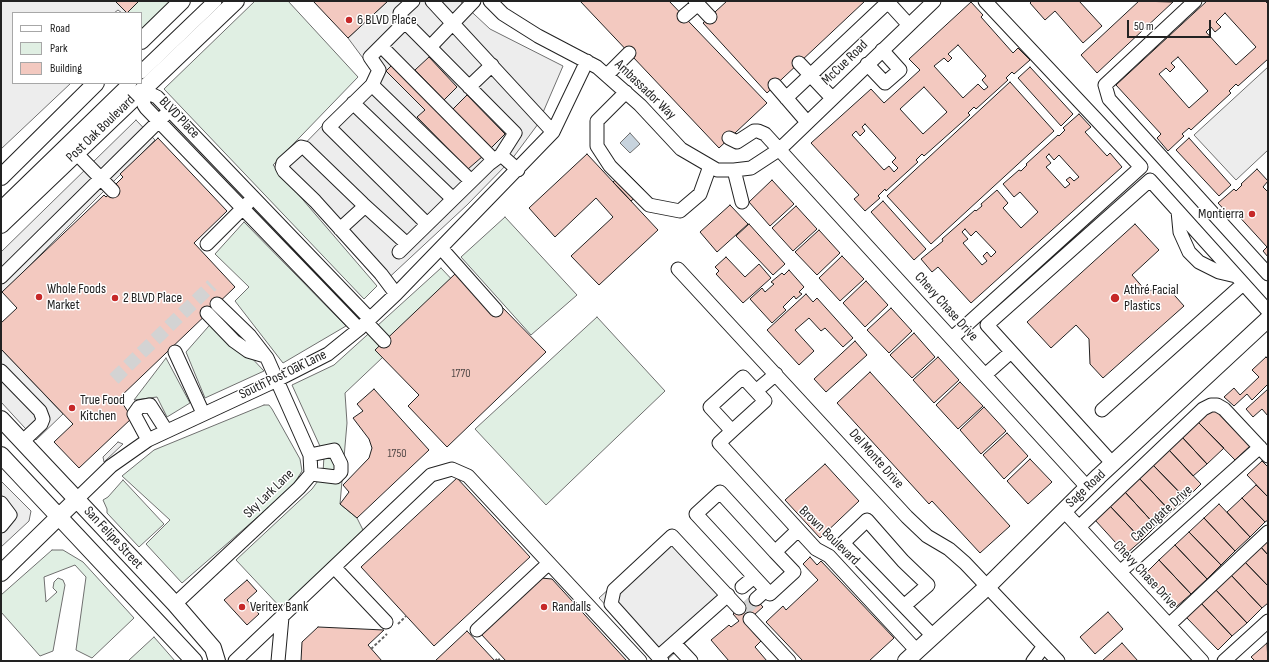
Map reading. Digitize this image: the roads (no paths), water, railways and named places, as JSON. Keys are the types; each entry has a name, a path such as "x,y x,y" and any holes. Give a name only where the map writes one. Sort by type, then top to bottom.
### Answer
{"main road":[{"path":"142,40 182,1"},
{"name":"Post Oak Boulevard","path":"142,80 236,1"},
{"path":"1,177 95,84"},
{"name":"Post Oak Boulevard","path":"1,224 76,153 136,85"},
{"name":"Sage Road","path":"911,656 988,586 1113,464 1268,319"},
{"name":"San Felipe Street","path":"1,419 175,604 213,648 217,661"},
{"name":"San Felipe Street","path":"2,458 60,516 194,661"},
{"name":"South Post Oak Lane","path":"2,569 77,499"}],"street":[{"path":"142,62 205,1"},
{"path":"142,71 215,1"},
{"path":"396,294 381,274 284,171 282,167 283,163 301,147 305,148 363,204 403,248 452,199 498,157 515,133 405,22 400,13 413,1"},
{"path":"432,1 492,64 553,132"},
{"path":"430,47 474,1"},
{"name":"Ambassador Way","path":"490,1 503,14 538,36 587,62 607,75 640,105 681,149 717,170 751,168 780,149"},
{"path":"786,98 888,1 908,24"},
{"name":"McCue Road","path":"780,149 908,24 934,1"},
{"path":"952,338 1141,167 985,1"},
{"path":"1195,1 1105,84 1109,99 1268,274"},
{"path":"684,16 702,6"},
{"path":"405,22 370,57 379,70 372,85 329,127 427,224"},
{"path":"381,46 498,157 518,170"},
{"path":"867,64 885,83 900,70 882,50"},
{"path":"607,75 629,53"},
{"name":"South Post Oak Lane","path":"77,499 111,466 148,440 166,430 277,380 328,354 365,323 396,294 518,170 553,132 587,62"},
{"path":"799,63 832,98"},
{"path":"469,86 492,64"},
{"path":"1,198 117,84"},
{"path":"1,208 136,85"},
{"name":"BLVD Place","path":"136,85 155,95 254,198 365,323"},
{"name":"BLVD Place","path":"136,85 144,105 159,121 243,208 365,323"},
{"path":"372,85 471,181"},
{"path":"775,85 807,122"},
{"path":"626,92 597,121 596,146 610,166 649,205 680,211 700,194 710,166"},
{"path":"353,104 452,199"},
{"path":"1,277 170,111"},
{"name":"Chevy Chase Drive","path":"729,138 737,142 754,131 765,134 1088,488"},
{"path":"76,153 112,191"},
{"path":"734,170 742,202"},
{"path":"1113,464 987,326 1150,180 1268,311"},
{"path":"207,244 254,198"},
{"path":"340,229 363,208 363,204"},
{"path":"1178,211 1180,232 1189,252 1199,262 1240,280"},
{"path":"440,248 496,310"},
{"name":"Del Monte Drive","path":"678,269 907,517 927,536 949,549 965,563 1058,661"},
{"path":"1102,410 1240,280"},
{"name":"Sky Lark Lane","path":"175,604 299,488 311,474 310,455 265,356 250,336 217,304"},
{"path":"207,313 234,341 248,351 265,356"},
{"path":"365,323 384,341"},
{"path":"175,352 203,413"},
{"path":"985,375 1011,352"},
{"path":"1,371 40,411 43,419 42,424 22,442"},
{"path":"756,391 776,374"},
{"path":"743,377 756,391 765,401 732,431 710,407 743,377"},
{"path":"148,440 134,414 139,407 150,405 166,430"},
{"path":"1079,527 1203,409 1211,405 1217,405 1224,409 1264,452"},
{"name":"Brown Boulevard","path":"732,431 719,443 816,549 829,556 911,656"},
{"path":"310,455 334,450 341,455 341,472 336,477 311,474"},
{"name":"Canongate Drive","path":"1120,572 1225,479 1264,452"},
{"path":"235,661 431,475 441,471 452,470 468,476 505,522 528,547 549,563 640,661"},
{"path":"720,492 794,572 770,594 754,577 696,514 720,492"},
{"path":"1,503 10,515 1,526"},
{"name":"Chevy Chase Drive","path":"1064,511 1202,661"},
{"path":"829,556 867,520 902,561 928,585 904,606"},
{"path":"775,552 798,530"},
{"path":"1169,625 1268,532"},
{"path":"736,596 672,536 614,590 611,604 660,659 674,643 736,596 754,577"},
{"path":"843,543 933,636"},
{"path":"478,630 549,563"},
{"path":"334,567 386,622"},
{"path":"756,599 766,590"},
{"path":"278,661 282,617"},
{"path":"750,619 789,661"},
{"path":"1224,661 1268,621"},
{"path":"674,643 691,661"},
{"path":"1033,661 1044,646"}],"tunnel":[{"path":"114,379 212,285"},
{"path":"743,611 756,599"}],"place":[{"name":"6 BLVD Place","path":"349,20"},
{"name":"Montierra","path":"1252,214"},
{"name":"Whole Foods Market","path":"39,297"},
{"name":"2 BLVD Place","path":"115,298"},
{"name":"Athré Facial Plastics","path":"1115,298"},
{"name":"True Food Kitchen","path":"72,408"},
{"name":"Veritex Bank","path":"242,607"},
{"name":"Randalls","path":"544,607"}]}
